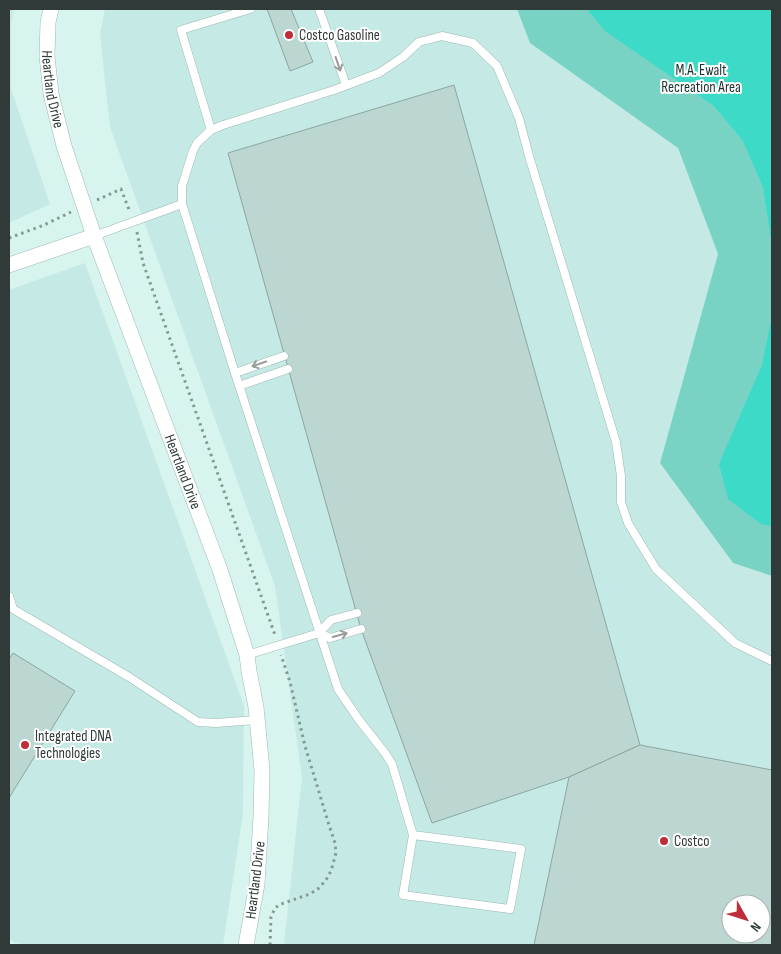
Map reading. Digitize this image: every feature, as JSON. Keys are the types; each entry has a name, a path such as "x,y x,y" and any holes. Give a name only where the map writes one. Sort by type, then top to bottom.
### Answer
{"street":[{"name":"Heartland Drive","path":"51,9 48,22 47,56 51,94 64,146 94,236 220,570 247,655 258,720 262,770 257,884 246,945"},
{"path":"9,265 94,236"}],"lane":[{"path":"211,130 181,30 250,9"},
{"path":"319,9 346,86"},
{"path":"413,835 521,850 510,909 403,895 413,835 392,764 338,690 234,373 182,204 182,186 193,151 197,143 211,130 346,86 379,73 403,57 419,42 442,36 473,43 497,66 519,118 616,442 621,476 620,502 628,523 656,569 735,643 772,661"},
{"path":"94,236 182,204"},
{"path":"234,373 284,356"},
{"path":"239,386 288,369"},
{"path":"9,596 11,607 198,722 216,723 258,720"},
{"path":"247,655 319,633 331,620 357,613"},
{"path":"319,633 330,638 361,629"}],"path":[{"path":"120,189 126,204"},
{"path":"9,238 44,225 70,212"},
{"path":"139,236 143,263 273,627"},
{"path":"270,945 271,917 276,908 281,904 310,894 318,888 331,871 336,853 335,843 305,746 290,682 282,659"}],"shaded area":[{"path":"9,9 14,9 11,23 11,89 50,204 9,223"},
{"name":"Costco","path":"105,9 517,9 531,43 678,148 718,254 660,463 733,563 772,576 772,945 284,945 302,777 275,586 110,127 100,34"},
{"path":"587,9 772,9 772,245 763,187 743,141 714,106 605,31"},
{"path":"85,263 244,706 243,813 223,945 29,945 15,943 9,938 9,290"},
{"path":"772,315 772,526 761,524 728,499 719,464 762,365"}],"green space":[{"name":"M.A. Ewalt Recreation Area","path":"517,9 772,9 772,576 733,563 660,463 718,254 678,148 530,43"}],"building":[{"name":"Costco Gasoline","path":"267,9 291,9 313,62 290,71"},
{"path":"454,85 640,745 569,777 432,823 361,629 228,153"},
{"name":"Integrated DNA Technologies","path":"13,653 75,691 9,798 9,659"},
{"name":"Costco","path":"640,745 772,770 772,945 534,945 569,777"}],"place":[{"name":"Costco Gasoline","path":"289,35"},
{"name":"Integrated DNA Technologies","path":"25,745"},
{"name":"Costco","path":"664,841"}]}
